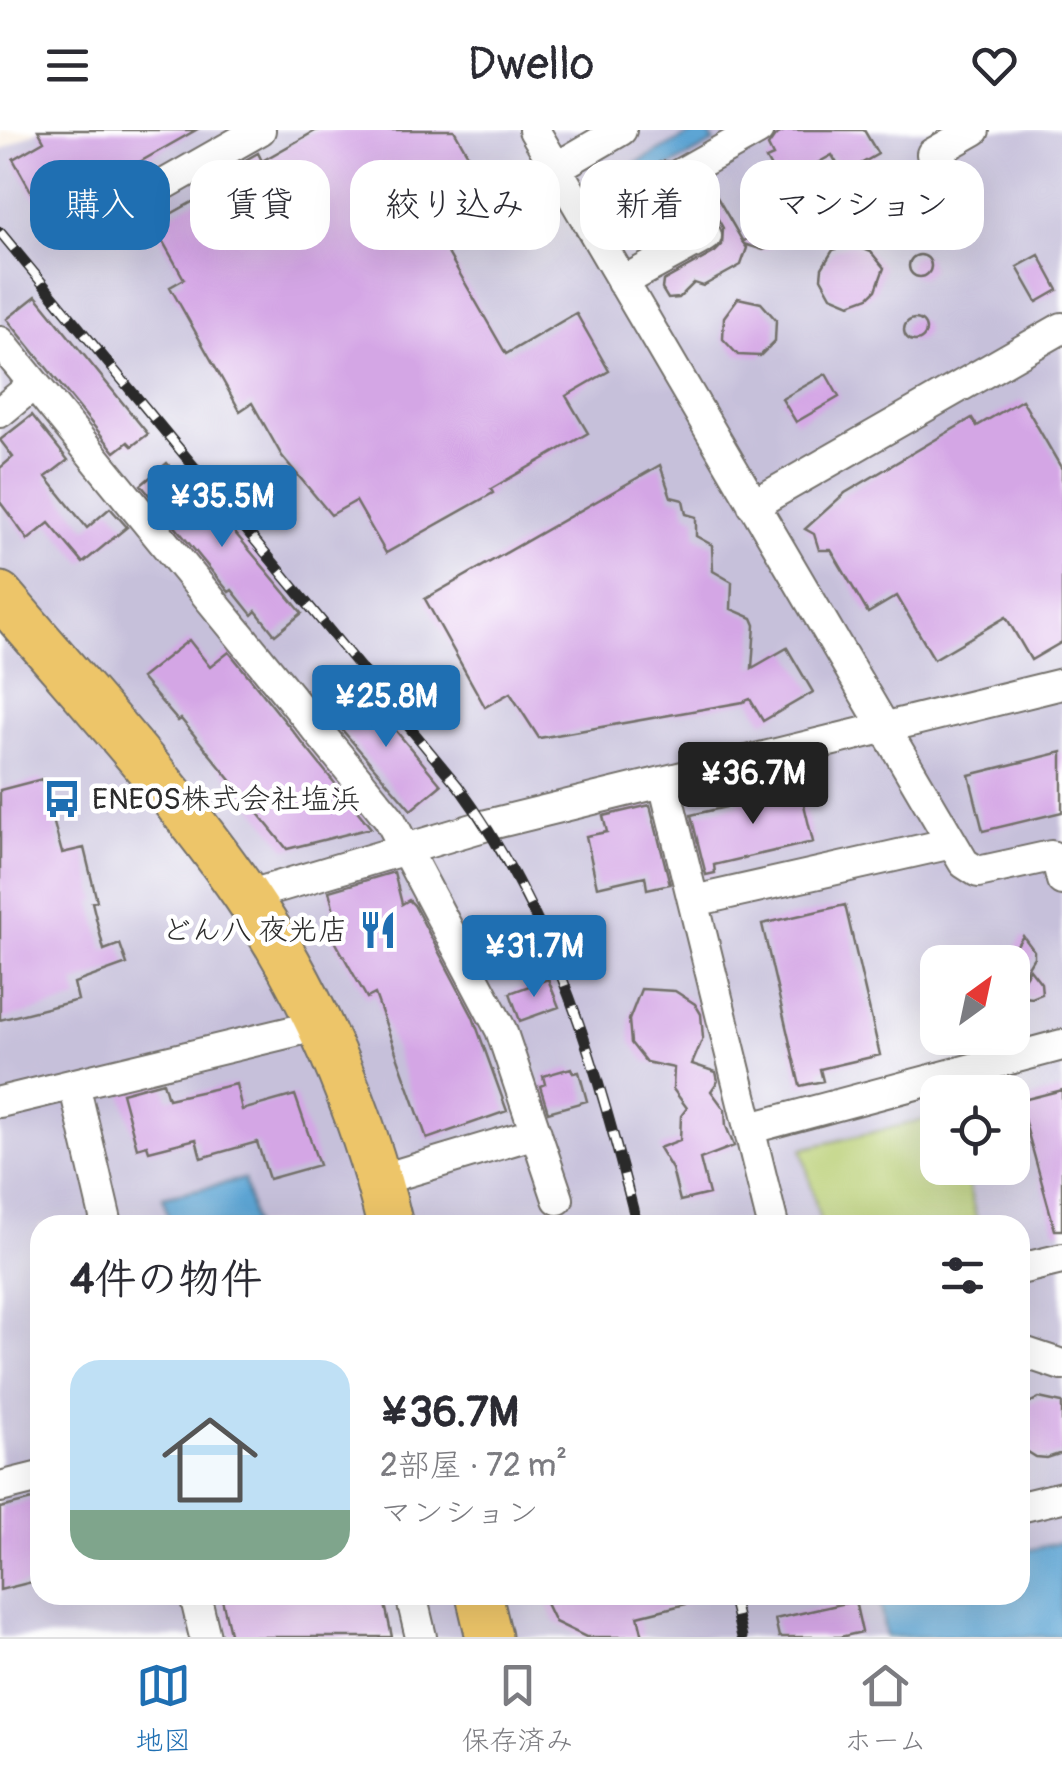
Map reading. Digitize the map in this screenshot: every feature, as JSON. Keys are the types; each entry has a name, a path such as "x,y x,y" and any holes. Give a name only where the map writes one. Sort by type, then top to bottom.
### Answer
{"highway":[{"path":"0,595 191,820 246,896 320,1024 379,1180 388,1215"},
{"path":"481,1605 489,1637"}],"street":[{"path":"170,181 260,130"},
{"path":"534,130 551,160"},
{"path":"560,166 621,130"},
{"path":"705,160 758,130"},
{"path":"932,154 974,130"},
{"path":"560,174 580,207"},
{"path":"604,250 964,863 978,872 1051,856 1056,859 1062,880"},
{"path":"622,282 680,250"},
{"path":"752,505 1062,328"},
{"path":"0,342 389,818 502,1030 558,1199"},
{"path":"0,412 34,384"},
{"path":"246,896 403,848 1062,684"},
{"path":"664,783 772,1215"},
{"path":"694,902 952,844"},
{"path":"0,1102 320,1024"},
{"path":"751,1128 1062,1045"},
{"path":"74,1084 104,1215"},
{"path":"379,1180 536,1133"},
{"path":"1030,1266 1062,1258"},
{"path":"1030,1354 1062,1365"},
{"path":"0,1486 30,1479"},
{"path":"1030,1505 1062,1497"},
{"path":"197,1605 205,1637"},
{"path":"413,1605 421,1637"}],"shaded area":[{"path":"39,130 1062,130 1062,1542 1030,1550 1030,1215 30,1215 30,1605 880,1605 886,1637 0,1637 0,151"}],"green space":[{"path":"920,1121 920,1185 968,1185 976,1215 818,1215 802,1149"}],"water":[{"path":"698,130 707,130 714,142 682,160 642,160"},
{"path":"244,1179 252,1215 168,1215 163,1197"},
{"path":"1062,1542 1062,1637 886,1637 880,1605 1030,1605 1030,1550"}],"building":[{"path":"38,130 196,130 143,160 30,160 30,189 13,159 44,141"},
{"path":"317,130 454,130 471,160 350,160 350,250 446,250 506,354 576,313 609,371 566,396 588,433 491,489 493,493 386,553 356,501 331,515 282,456 252,403 240,411 170,287 184,279 168,250 170,214 190,203 190,250 330,250 330,160 264,160"},
{"path":"786,130 864,130 878,154 868,160 835,160 832,155 823,160 767,160 773,156 768,146"},
{"path":"720,202 740,237 740,250 746,250 741,265 703,286 694,283 679,298 668,299 662,289 663,281 720,250"},
{"path":"833,250 866,250 884,268 876,290 850,304 831,296 821,278 822,268"},
{"path":"920,255 928,258 928,274 920,277 912,274 909,266 912,258"},
{"path":"1039,255 1058,290 1037,302 1017,267"},
{"path":"36,296 148,434 132,446 128,442 115,452 7,319"},
{"path":"738,298 761,303 776,320 775,341 760,356 738,355 723,339 724,317"},
{"path":"915,319 923,322 923,338 915,341 907,338 904,330 907,322"},
{"path":"826,374 839,397 796,422 782,399"},
{"path":"1022,400 1062,469 1062,642 1031,660 1006,617 934,659 897,596 868,613 831,550 819,550 814,534 805,529 845,493 972,418 977,426"},
{"path":"32,415 68,460 46,477 87,528 110,508 127,527 83,563 49,523 28,540 0,502 0,468 13,457 0,440"},
{"path":"167,463 199,502 205,497 302,613 275,635 256,611 252,615 232,590 229,592 141,485"},
{"path":"660,465 671,497 683,500 686,514 696,517 696,536 712,545 713,571 732,582 731,609 752,618 752,668 787,648 813,692 763,721 750,699 539,738 510,693 485,707 425,599"},
{"path":"189,640 210,667 229,652 371,828 287,849 181,719 178,721 141,678"},
{"path":"363,691 441,785 411,810 331,717"},
{"path":"1062,752 1062,812 983,831 969,775"},
{"path":"42,779 62,853 84,848 104,950 120,944 127,964 74,983 78,1000 0,1020 0,790"},
{"path":"799,784 813,842 714,865 715,873 706,875 691,815 739,804 738,798"},
{"path":"650,805 670,884 647,889 645,876 597,887 586,836 607,832 603,816"},
{"path":"394,872 402,904 409,900 414,905 473,1017 507,1111 427,1139 375,994 367,998 326,925 336,919 329,891"},
{"path":"845,905 880,1055 820,1069 823,1081 800,1086 762,924"},
{"path":"1030,969 1041,983 1042,994 1032,998"},
{"path":"548,979 559,1007 520,1021 510,993"},
{"path":"641,989 675,991 695,1004 701,1014 703,1038 692,1064 716,1072 718,1081 711,1091 725,1110 734,1146 700,1159 709,1194 680,1201 672,1169 659,1148 680,1140 681,1116 687,1108 673,1089 674,1068 646,1062 631,1043 629,1020"},
{"path":"571,1068 573,1073 579,1072 587,1101 548,1112 540,1086 545,1084 543,1076"},
{"path":"163,1082 168,1099 236,1084 242,1110 295,1095 319,1165 269,1179 257,1142 201,1158 196,1139 149,1151 147,1145 137,1148 122,1093"},
{"path":"1062,1090 1062,1230 1055,1230 1030,1140 1030,1098"},
{"path":"1039,1398 1062,1403 1062,1453 1047,1458 1030,1453 1030,1402"},
{"path":"30,1500 30,1582 0,1590 0,1508"},
{"path":"223,1605 385,1605 392,1637 231,1637"},
{"path":"547,1605 682,1605 638,1616 643,1637 586,1637 555,1622"},
{"path":"837,1605 856,1605 862,1632 840,1637 779,1637 775,1619"}],"railway":[{"path":"0,232 458,786 492,837 522,889 569,996 589,1052 634,1215"},
{"path":"734,1605 742,1637"}],"place":[{"name":"ENEOS株式会社塩浜","path":"62,799"},
{"name":"どん八 夜光店","path":"378,930"}]}
